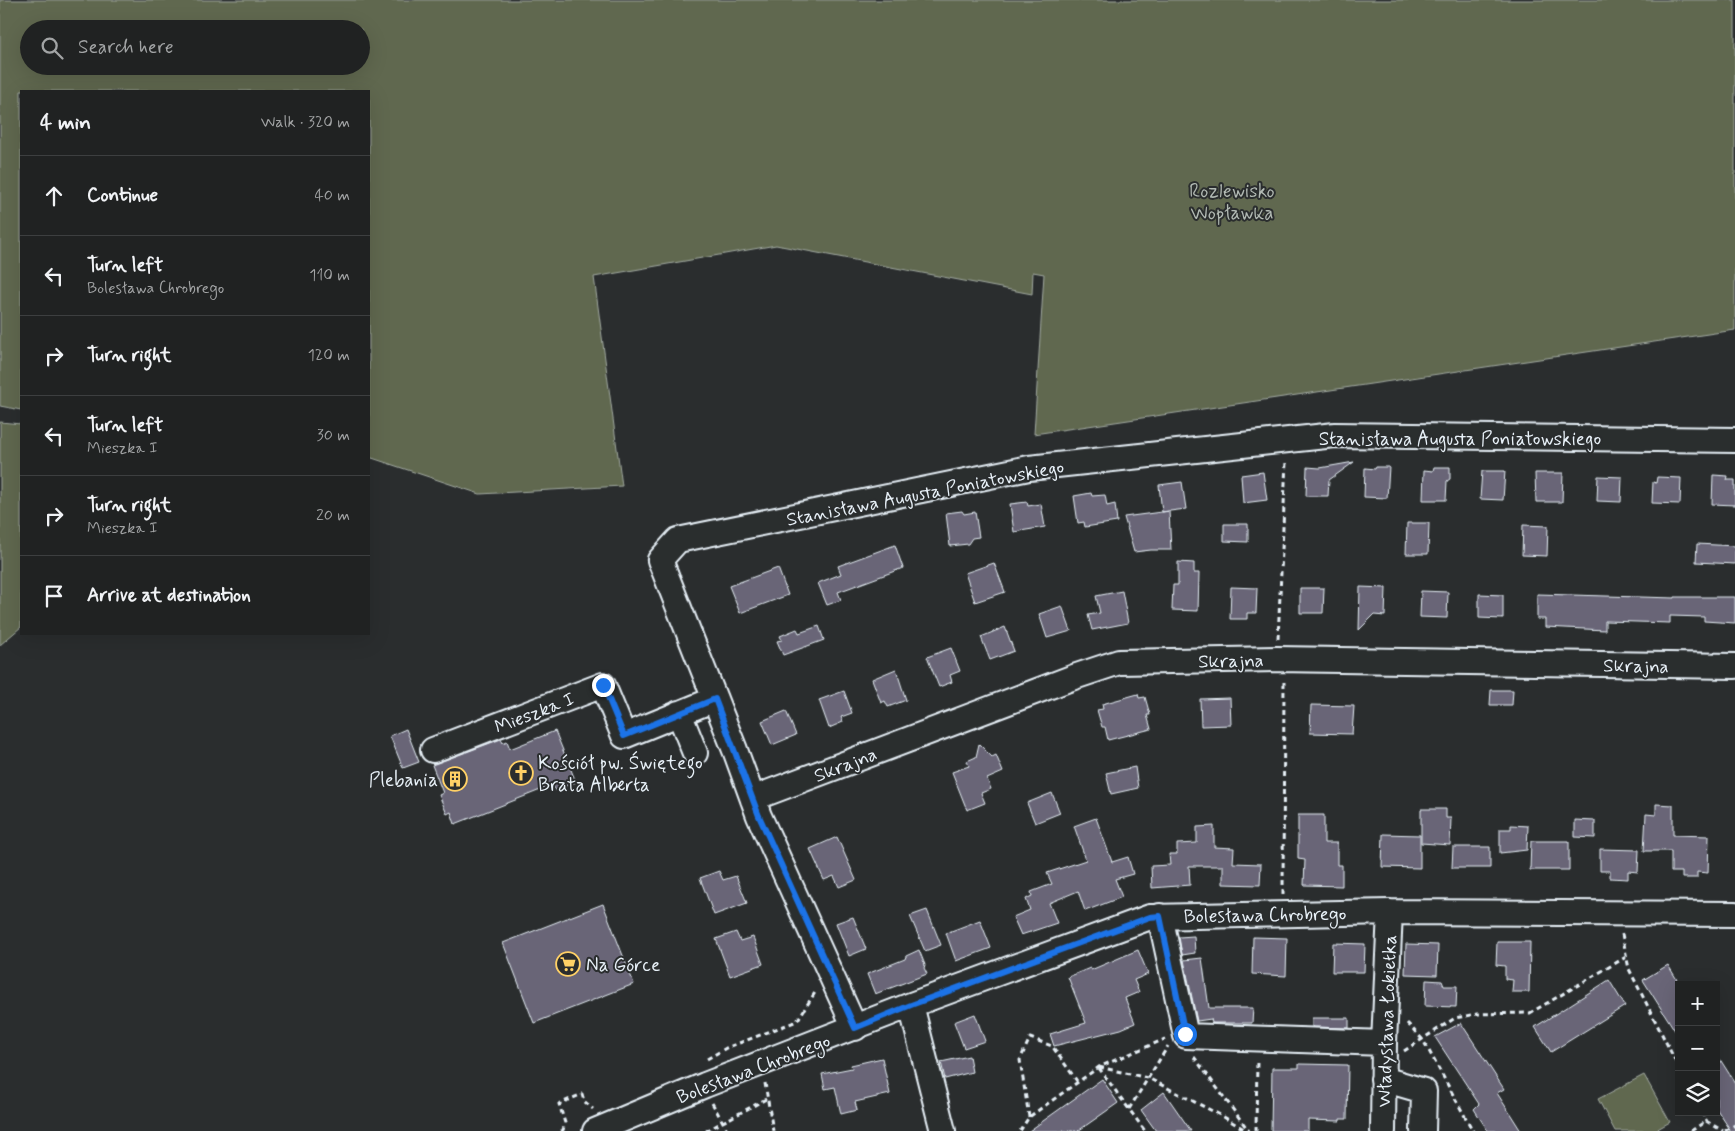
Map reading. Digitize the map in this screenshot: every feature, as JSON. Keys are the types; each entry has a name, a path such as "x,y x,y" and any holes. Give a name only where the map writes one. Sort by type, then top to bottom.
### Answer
{"street":[{"name":"Stanisława Augusta Poniatowskiego","path":"855,1028 753,800 660,560 678,540 1029,468 1336,435 1735,440"},
{"name":"Skrajna","path":"753,800 1074,677 1119,662 1285,659 1735,666"},
{"name":"Mieszka I","path":"433,750 603,685 624,736 715,699"},
{"path":"679,713 695,753"},
{"name":"Bolesława Chrobrego","path":"595,1121 703,1074 855,1028 911,1005 1150,917 1390,912 1735,914"},
{"name":"Władysława Łokietka","path":"1383,1131 1383,1061 1390,912"},
{"path":"1160,916 1181,1034 1186,1036 1257,1039 1383,1061 1424,1091 1423,1131"},
{"path":"911,1005 943,1131"}],"path":[{"path":"1278,634 1286,456"},
{"path":"1283,889 1285,659"},
{"path":"1620,914 1620,924 1629,970 1675,1060"},
{"path":"1383,1061 1423,1040 1456,1018 1477,1014 1530,1013 1626,956"},
{"path":"728,1131 712,1104 703,1074 726,1048 797,1021 817,990"},
{"path":"1386,1002 1423,1040 1473,1131"},
{"path":"1020,1131 1029,1117 1099,1067 1181,1034"},
{"path":"1129,1109 1148,1078 1181,1034"},
{"path":"1029,1117 1020,1060 1030,1038 1052,1046 1077,1081"},
{"path":"1256,1131 1257,1039"},
{"path":"1193,1056 1248,1131"},
{"path":"1099,1067 1148,1078 1248,1131"},
{"path":"1099,1067 1145,1131"},
{"path":"561,1131 565,1123 559,1104 582,1094 595,1121"},
{"path":"706,1131 768,1098 773,1131"},
{"path":"1704,1116 1706,1121 1724,1131 1735,1125"},
{"path":"1690,1131 1706,1121"}],"green space":[{"name":"Rozlewisko Wopławka","path":"0,0 1735,0 1735,330 1034,434 1044,274 1033,272 1032,294 776,245 594,277 622,486 480,494 370,457 370,90 20,90 20,410 0,406"},
{"path":"0,422 20,424 20,628 0,645"},
{"path":"1644,1075 1670,1122 1654,1131 1615,1131 1598,1099"}],"building":[{"path":"1354,462 1329,480 1328,496 1306,496 1307,467 1320,468"},
{"path":"1376,467 1389,467 1387,498 1364,497 1365,468 1375,469"},
{"path":"1434,467 1450,467 1446,500 1423,500 1424,470 1433,471"},
{"path":"1482,471 1505,471 1503,500 1480,499"},
{"path":"1263,472 1267,500 1243,503 1241,475"},
{"path":"1535,473 1563,473 1562,502 1536,502"},
{"path":"1713,475 1728,476 1727,480 1735,480 1735,505 1712,504"},
{"path":"1598,476 1622,477 1621,502 1597,501"},
{"path":"1657,477 1681,478 1680,504 1652,503 1653,482 1656,483"},
{"path":"1182,482 1186,509 1162,512 1159,485"},
{"path":"1091,493 1092,496 1105,495 1107,506 1115,504 1117,522 1085,527 1084,522 1078,523 1074,496"},
{"path":"1027,502 1028,506 1041,504 1045,527 1014,532 1010,504"},
{"path":"962,511 964,514 975,512 979,537 972,538 968,544 950,546 946,513"},
{"path":"1169,511 1171,550 1134,552 1124,517"},
{"path":"1407,523 1429,523 1428,554 1406,554"},
{"path":"1224,524 1248,524 1248,542 1224,541"},
{"path":"1523,525 1548,526 1547,556 1522,555"},
{"path":"1697,544 1735,546 1735,564 1696,562"},
{"path":"895,545 903,568 838,592 841,600 827,605 818,583 841,574 838,566"},
{"path":"1178,562 1194,563 1194,573 1199,573 1198,611 1172,610 1173,585 1178,585"},
{"path":"994,563 1005,592 975,602 965,573"},
{"path":"778,568 788,595 740,613 729,586"},
{"path":"1231,587 1257,588 1256,613 1247,613 1247,619 1230,619"},
{"path":"1360,587 1386,588 1385,616 1374,615 1359,630"},
{"path":"1300,588 1324,588 1323,613 1300,613"},
{"path":"1122,591 1128,623 1092,630 1088,615 1100,613 1096,596"},
{"path":"1421,591 1448,592 1447,618 1420,617"},
{"path":"1479,594 1503,595 1503,619 1479,618"},
{"path":"1537,594 1675,598 1735,597 1735,623 1704,621 1704,617 1670,616 1670,623 1605,621 1605,630 1545,627 1545,619 1537,619"},
{"path":"1062,606 1071,631 1047,638 1039,614"},
{"path":"819,626 824,640 783,655 777,641 782,640 780,636 797,629 799,633"},
{"path":"1005,627 1014,651 990,660 981,637"},
{"path":"951,648 960,671 950,675 952,682 939,687 927,657"},
{"path":"896,669 906,700 888,707 885,701 881,703 872,679"},
{"path":"1491,690 1513,690 1512,705 1490,705"},
{"path":"844,691 852,713 841,717 843,722 829,728 819,700"},
{"path":"1138,694 1139,698 1145,697 1150,715 1147,715 1151,729 1108,740 1105,727 1102,727 1097,710 1103,709 1102,704"},
{"path":"1230,698 1231,725 1201,726 1200,699"},
{"path":"1311,705 1354,706 1352,734 1310,733"},
{"path":"786,711 796,735 772,745 762,721"},
{"path":"406,729 419,762 403,768 390,736"},
{"name":"Kościół pw. Świętego Brata Alberta","path":"555,731 576,782 555,790 553,785 455,824 451,812 447,814 439,795 443,793 432,765 501,739 503,743 507,741 510,749"},
{"path":"979,744 992,757 996,755 1003,772 987,779 991,789 981,793 985,803 967,810 952,772 969,766 967,761 976,757"},
{"path":"1135,767 1138,788 1111,794 1106,773"},
{"path":"1052,793 1060,813 1035,823 1027,803"},
{"path":"1656,804 1673,805 1673,835 1709,836 1708,873 1697,872 1697,878 1682,878 1682,872 1671,872 1671,851 1644,851 1646,814 1656,815"},
{"path":"1421,809 1446,809 1446,818 1451,818 1450,845 1421,843"},
{"path":"1298,815 1324,815 1324,843 1337,843 1337,865 1342,865 1342,886 1304,885 1305,860 1298,859"},
{"path":"1096,818 1112,862 1128,857 1133,874 1115,879 1122,897 1085,911 1078,891 1049,903 1057,923 1021,935 1013,917 1030,910 1026,899 1032,896 1031,892 1052,884 1047,873 1086,860 1074,826"},
{"path":"1575,820 1595,821 1595,838 1575,837"},
{"path":"1511,825 1528,826 1527,850 1500,853 1500,829 1511,829"},
{"path":"1214,826 1214,847 1234,848 1233,863 1261,864 1260,885 1223,884 1223,866 1189,866 1190,885 1152,888 1151,866 1170,865 1169,854 1177,854 1177,844 1197,843 1197,827"},
{"path":"1383,834 1420,835 1420,868 1382,867"},
{"path":"837,837 856,880 839,887 834,876 824,880 810,849"},
{"path":"1531,841 1569,841 1569,870 1530,870"},
{"path":"1453,847 1490,847 1490,868 1452,868"},
{"path":"1600,849 1639,850 1638,872 1628,871 1628,879 1610,878 1610,871 1600,871"},
{"path":"719,871 723,880 736,876 747,903 714,915 700,878"},
{"name":"Na Górce","path":"603,904 634,984 534,1023 503,943"},
{"path":"927,910 941,945 925,951 910,916"},
{"path":"853,917 866,949 849,956 836,923"},
{"path":"980,920 991,948 956,961 946,933"},
{"path":"736,932 740,941 753,937 763,964 730,976 716,939"},
{"path":"1194,936 1195,953 1182,955 1179,937"},
{"path":"1253,937 1287,938 1286,976 1252,974"},
{"path":"1497,942 1530,942 1529,992 1512,992 1513,980 1505,979 1505,966 1496,965"},
{"path":"1333,943 1365,944 1364,972 1332,972"},
{"path":"1406,944 1438,945 1437,975 1405,974"},
{"path":"919,950 927,974 875,994 867,974 905,959 906,956"},
{"path":"1138,950 1148,974 1134,980 1139,992 1125,998 1135,1023 1121,1029 1054,1046 1050,1034 1086,1023 1068,977 1090,968 1091,970"},
{"path":"1202,958 1209,1008 1253,1008 1252,1023 1212,1023 1211,1019 1197,1021 1184,960"},
{"path":"1668,965 1678,981 1675,981 1675,1031 1643,980"},
{"path":"1426,980 1442,981 1444,986 1457,986 1456,1007 1425,1006"},
{"path":"1609,980 1625,1006 1551,1052 1535,1027"},
{"path":"975,1014 985,1041 964,1048 954,1022"},
{"path":"1312,1018 1349,1018 1349,1028 1312,1027"},
{"path":"1461,1023 1504,1089 1497,1093 1521,1131 1488,1131 1474,1109 1479,1104 1435,1037"},
{"path":"969,1056 972,1072 945,1079 941,1062"},
{"path":"882,1058 890,1094 855,1102 857,1110 841,1114 835,1087 825,1089 822,1074 852,1068 851,1065"},
{"path":"1720,1059 1735,1083 1735,1131 1731,1131 1720,1114"},
{"path":"1299,1064 1348,1065 1347,1119 1340,1119 1340,1121 1308,1120 1308,1131 1271,1131 1272,1068 1299,1068"},
{"path":"1102,1079 1118,1103 1078,1131 1029,1131"},
{"path":"1164,1092 1191,1131 1156,1131 1141,1110"}],"place":[{"name":"Kościół pw. Świętego Brata Alberta","path":"521,773"},
{"name":"Plebania","path":"455,779"},
{"name":"Na Górce","path":"568,964"}],"route":[{"path":"603,685 624,736 715,699 736,750 759,816 855,1028 911,1005 1150,917 1160,916 1185,1034"}]}
